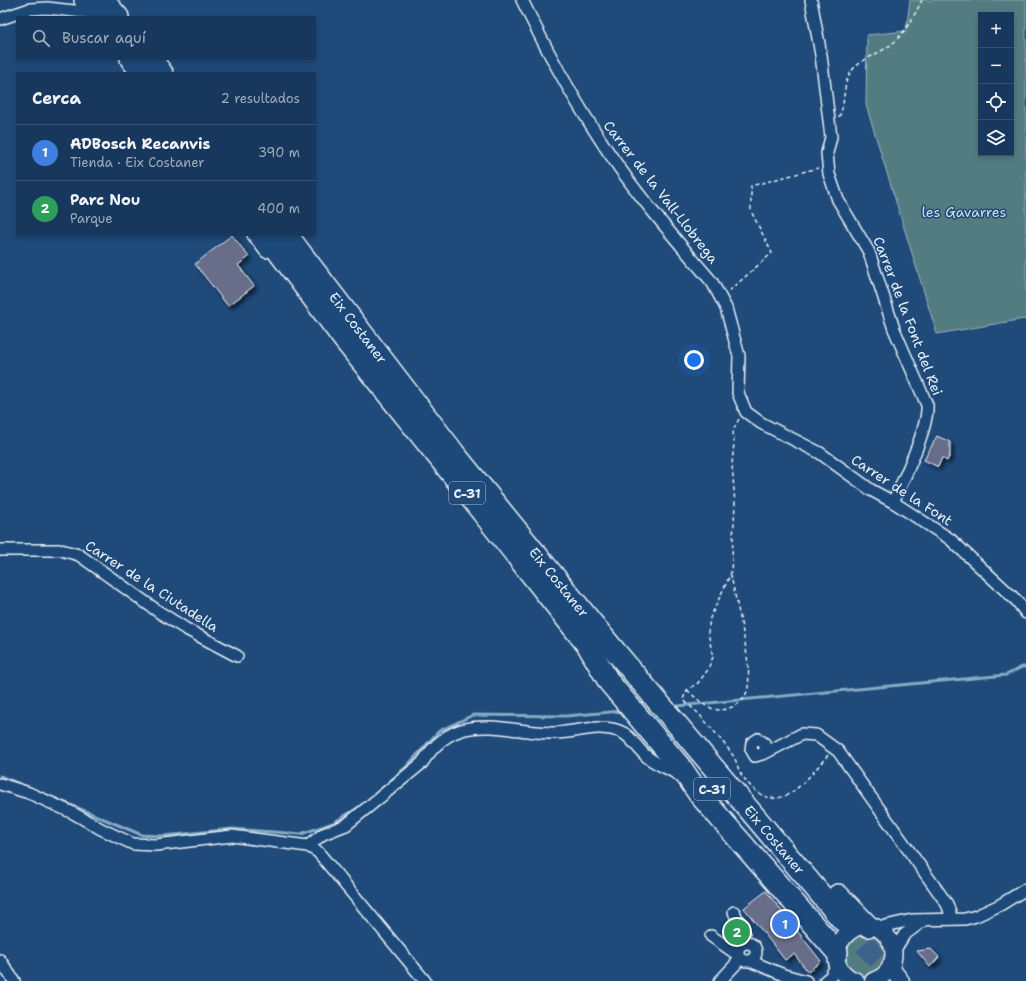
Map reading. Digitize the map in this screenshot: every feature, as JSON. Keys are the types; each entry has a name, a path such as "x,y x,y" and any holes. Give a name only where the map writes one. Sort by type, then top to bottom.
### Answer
{"highway":[{"path":"104,0 117,16"},
{"path":"116,0 128,16"},
{"path":"132,60 141,72"},
{"path":"152,60 161,72"},
{"path":"162,60 171,72"},
{"name":"C-31","path":"267,236 345,341 588,646"},
{"name":"Eix Costaner","path":"288,236 421,410 610,645 839,960"},
{"path":"296,236 387,356 421,410"},
{"path":"285,276 345,341"},
{"path":"610,645 628,657 750,799 872,927"},
{"path":"588,646 609,682 682,769 699,794 839,960"},
{"name":"Eix Costaner","path":"588,646 839,960"}],"main road":[{"path":"839,960 838,945 845,934 856,928 872,927 889,939 894,972 900,981"},
{"path":"873,981 885,974 892,958"}],"street":[{"path":"47,0 55,9"},
{"path":"74,0 89,11"},
{"name":"Carrer de la Vall-Llobrega","path":"522,0 558,70 596,134 618,165 712,282 722,298 739,356 738,393 746,412"},
{"name":"Carrer de la Font del Rei","path":"811,0 821,55 831,138 826,153 829,174 838,200 869,252 894,329 927,405 927,417 902,482 892,502"},
{"path":"0,19 33,5 55,9 89,11"},
{"path":"120,60 129,72"},
{"path":"254,236 285,276"},
{"name":"Carrer de la Font","path":"746,412 761,423 820,453 871,490 950,539 1017,601 1026,613"},
{"name":"Carrer de la Ciutadella","path":"0,550 61,550 79,555 166,616 237,656"},
{"path":"308,846 323,834 346,826 422,763 428,753 446,735 464,728 488,726 551,733 604,726 621,731 631,738 646,756 678,774 699,794"},
{"path":"765,753 802,734 816,735 838,751 944,899 950,912 950,919"},
{"path":"0,784 29,793 73,812 101,829 134,844 156,845 232,836 308,846 318,852 425,981"},
{"path":"872,927 912,920 965,919 1000,905 1026,889"},
{"path":"734,912 744,934 740,955"},
{"path":"892,958 904,935 925,920"},
{"path":"711,936 740,955 766,968 806,981"},
{"path":"720,981 740,955 751,944 756,949 766,968"},
{"path":"0,960 14,981"}],"path":[{"path":"831,138 842,112 844,86 850,72 860,63 894,43 908,25 922,0"},
{"path":"722,298 772,253 751,211 751,186 828,165"},
{"path":"687,690 710,709 727,710 740,704 748,688 746,655 731,573 735,504 732,464 734,443 733,430 738,420 746,412"},
{"path":"731,573 710,618 708,632 712,657 707,671 698,683 687,690 683,699 698,713 734,756 741,773 761,795 773,799 786,797 798,788 828,755 828,743"}],"green space":[{"name":"les Gavarres","path":"910,0 1026,0 1026,321 1024,319 937,334 866,105 867,35 906,31"},
{"path":"860,932 879,936 888,952 882,969 870,975 864,976 858,975 854,972 850,968 845,958 845,947"}],"building":[{"path":"231,236 233,236 249,257 238,265 254,286 228,306 195,264"},
{"path":"937,436 950,442 950,455 947,461 942,458 938,467 924,460"},
{"path":"766,891 821,961 808,972 794,954 785,960 744,908"},
{"path":"931,949 939,957 930,967 917,951"}],"waterway":[{"path":"677,706 1006,675 1022,667 1026,667"},
{"path":"370,799 407,766 439,731 473,715 566,716 622,711"},
{"path":"0,776 27,787"},
{"path":"47,795 142,835 164,836 232,829 301,834 333,823 364,804"}],"tunnel":[{"path":"843,921 898,981"}],"place":[{"name":"ADBosch Recanvis","path":"785,924"},
{"name":"Parc Nou","path":"737,932"}]}
